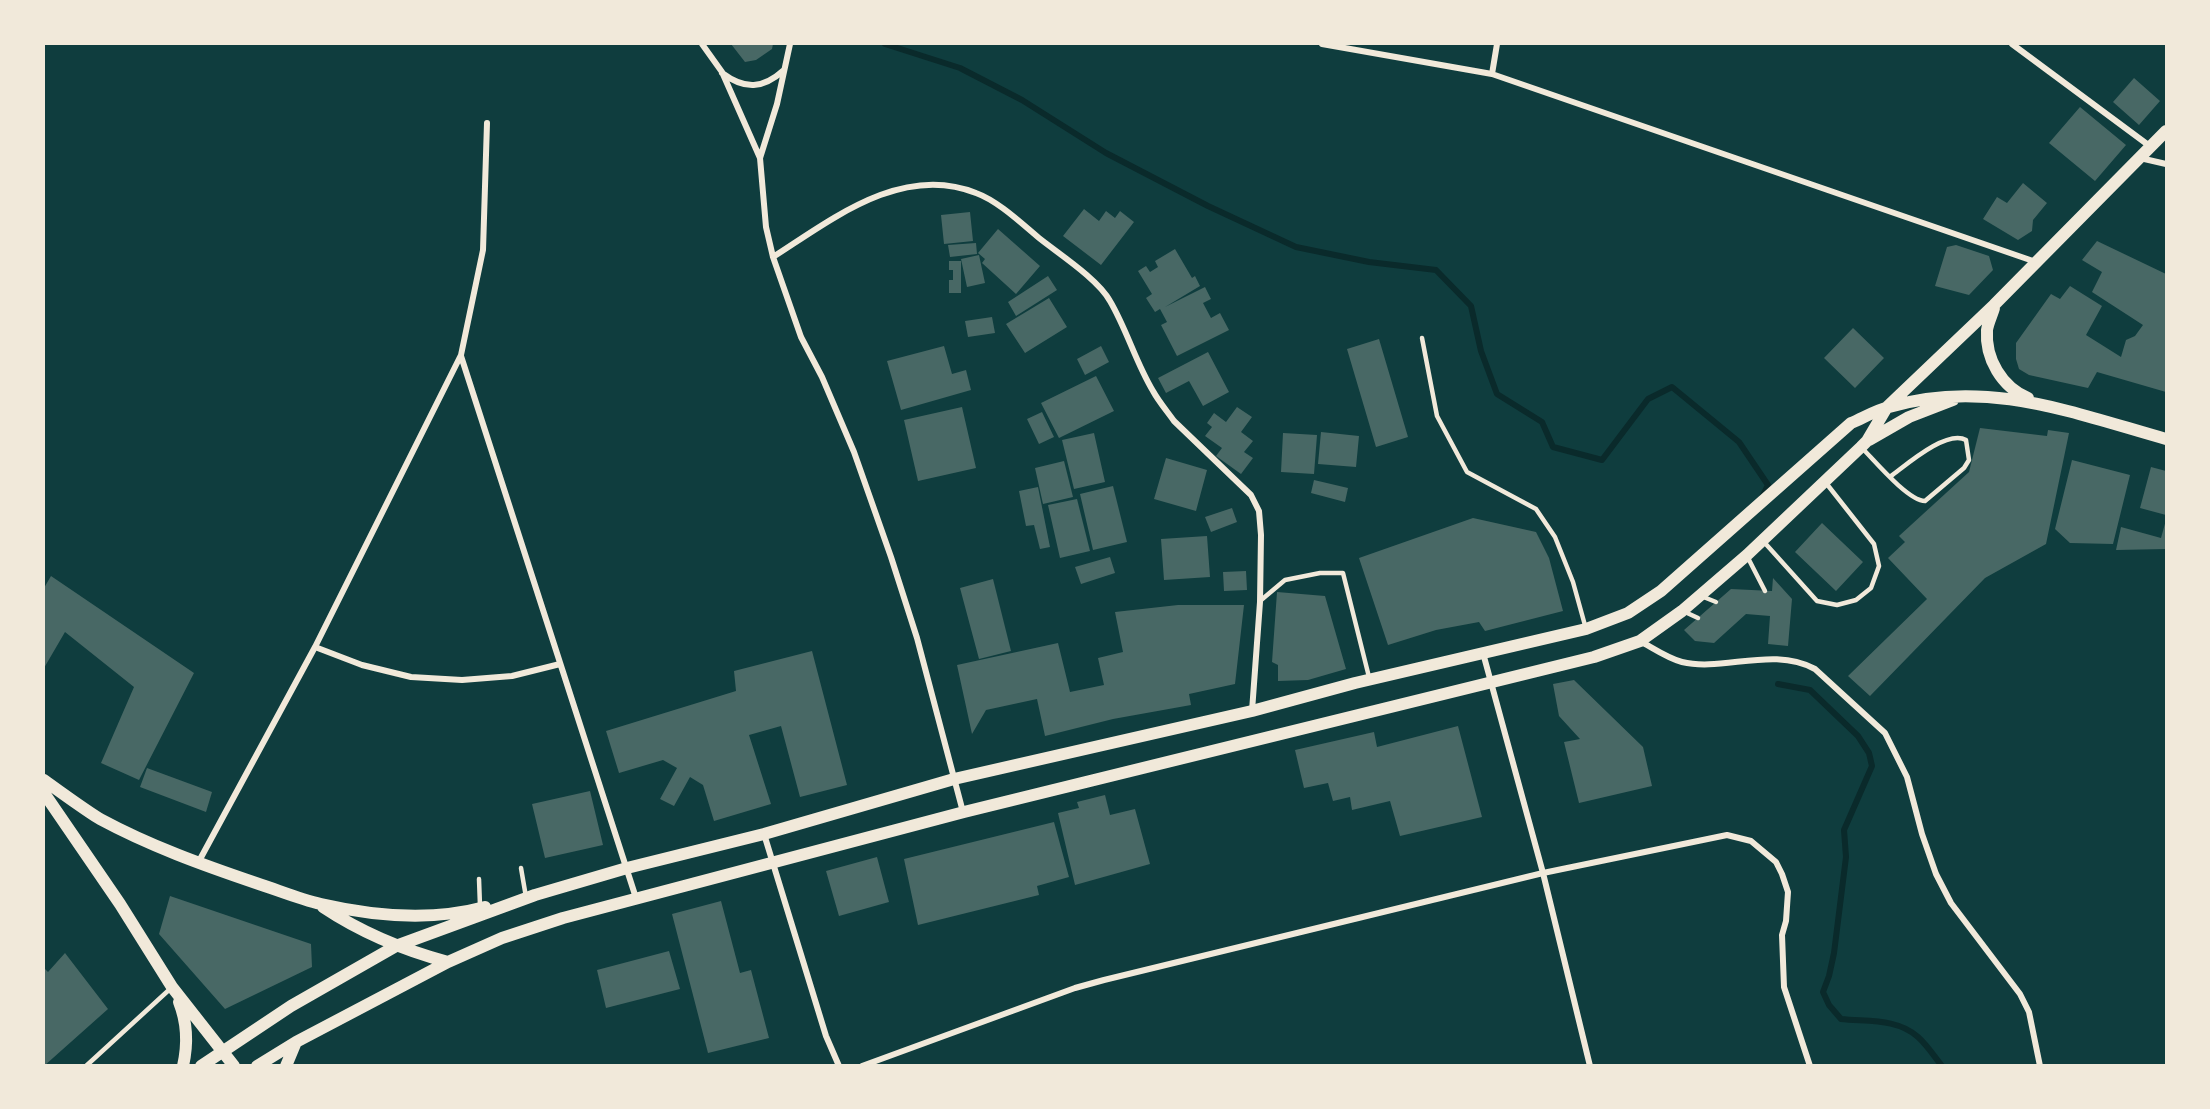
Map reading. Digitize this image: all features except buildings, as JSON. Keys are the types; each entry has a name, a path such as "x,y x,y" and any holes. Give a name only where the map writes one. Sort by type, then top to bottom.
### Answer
{"main road":[{"path":"1864,444 1887,407 1994,305 2166,130"},
{"path":"1994,305 1987,329 1989,355 2001,378 2020,395 2043,405"},
{"path":"257,1065 448,962 502,938 563,918 964,812 1593,657 1640,641 1701,596 1864,444 1909,417 1965,395"},
{"path":"44,780 99,818 198,864 320,904 362,912 404,915 446,914 530,896 627,868 764,834 954,779 1252,711 1586,628 1628,613 1661,591 1851,423 1887,407 1925,398 1965,395 2004,397 2043,405 2166,439"},
{"path":"44,793 120,904 174,990 221,1052 234,1065"},
{"path":"201,1065 291,1006 396,946 530,896"},
{"path":"320,904 344,921 396,946 448,962"},
{"path":"174,990 186,1027 183,1065"},
{"path":"286,1065 296,1042"}],"street":[{"path":"702,44 722,72 760,159 766,227 773,257 801,337 822,377 854,452 888,546 917,638 964,812"},
{"path":"760,159 777,104 790,44"},
{"path":"1322,44 1492,74 2037,262"},
{"path":"1492,74 1497,44"},
{"path":"2012,44 2151,147"},
{"path":"722,72 733,81 747,85 767,82 784,70"},
{"path":"198,864 315,647 461,355 483,250 487,123"},
{"path":"2139,158 2166,164"},
{"path":"773,257 853,207 886,193 916,186 942,184 978,193 1010,215 1097,285 1110,299 1153,391 1174,421 1251,495 1259,511 1260,602 1252,711"},
{"path":"461,355 636,898"},
{"path":"1640,641 1681,662 1704,664 1744,660 1802,662 1815,669 1885,733 1907,777 1922,834 1936,874 1951,903 2020,994 2029,1012 2040,1065"},
{"path":"315,647 362,666 411,677 462,680 502,677 560,664"},
{"path":"1483,653 1543,873 1590,1065"},
{"path":"764,834 826,1036 839,1065"},
{"path":"862,1065 1075,988 1543,873 1727,835 1751,841 1776,862 1788,892 1786,921 1782,935 1782,973 1790,1009 1810,1065"}],"lane":[{"path":"1422,338 1437,416 1467,472 1536,509 1555,537 1573,582 1586,628"},
{"path":"1864,444 1891,476 1916,499 1925,501 1964,468 1969,460 1966,440 1955,437 1948,439 1891,476"},
{"path":"1762,540 1817,601 1837,605 1856,600 1871,588 1879,566 1874,544 1824,481"},
{"path":"1747,555 1765,591"},
{"path":"1260,602 1285,580 1320,573 1342,573 1370,680"},
{"path":"1701,596 1716,602"},
{"path":"1682,611 1698,618"},
{"path":"521,868 530,896"},
{"path":"480,879 480,908"},
{"path":"86,1065 174,990"}],"waterway":[{"path":"885,44 960,68 1022,100 1106,153 1208,206 1296,247 1369,262 1436,270 1471,306 1481,351 1497,394 1542,422 1553,447 1602,460 1648,399 1672,387 1739,442 1768,485 1762,497"},
{"path":"1778,684 1810,690 1858,736 1869,753 1872,766 1844,830 1846,857 1834,953 1823,992 1829,1005 1841,1019 1881,1022 1910,1031 1921,1040 1942,1066"}]}
